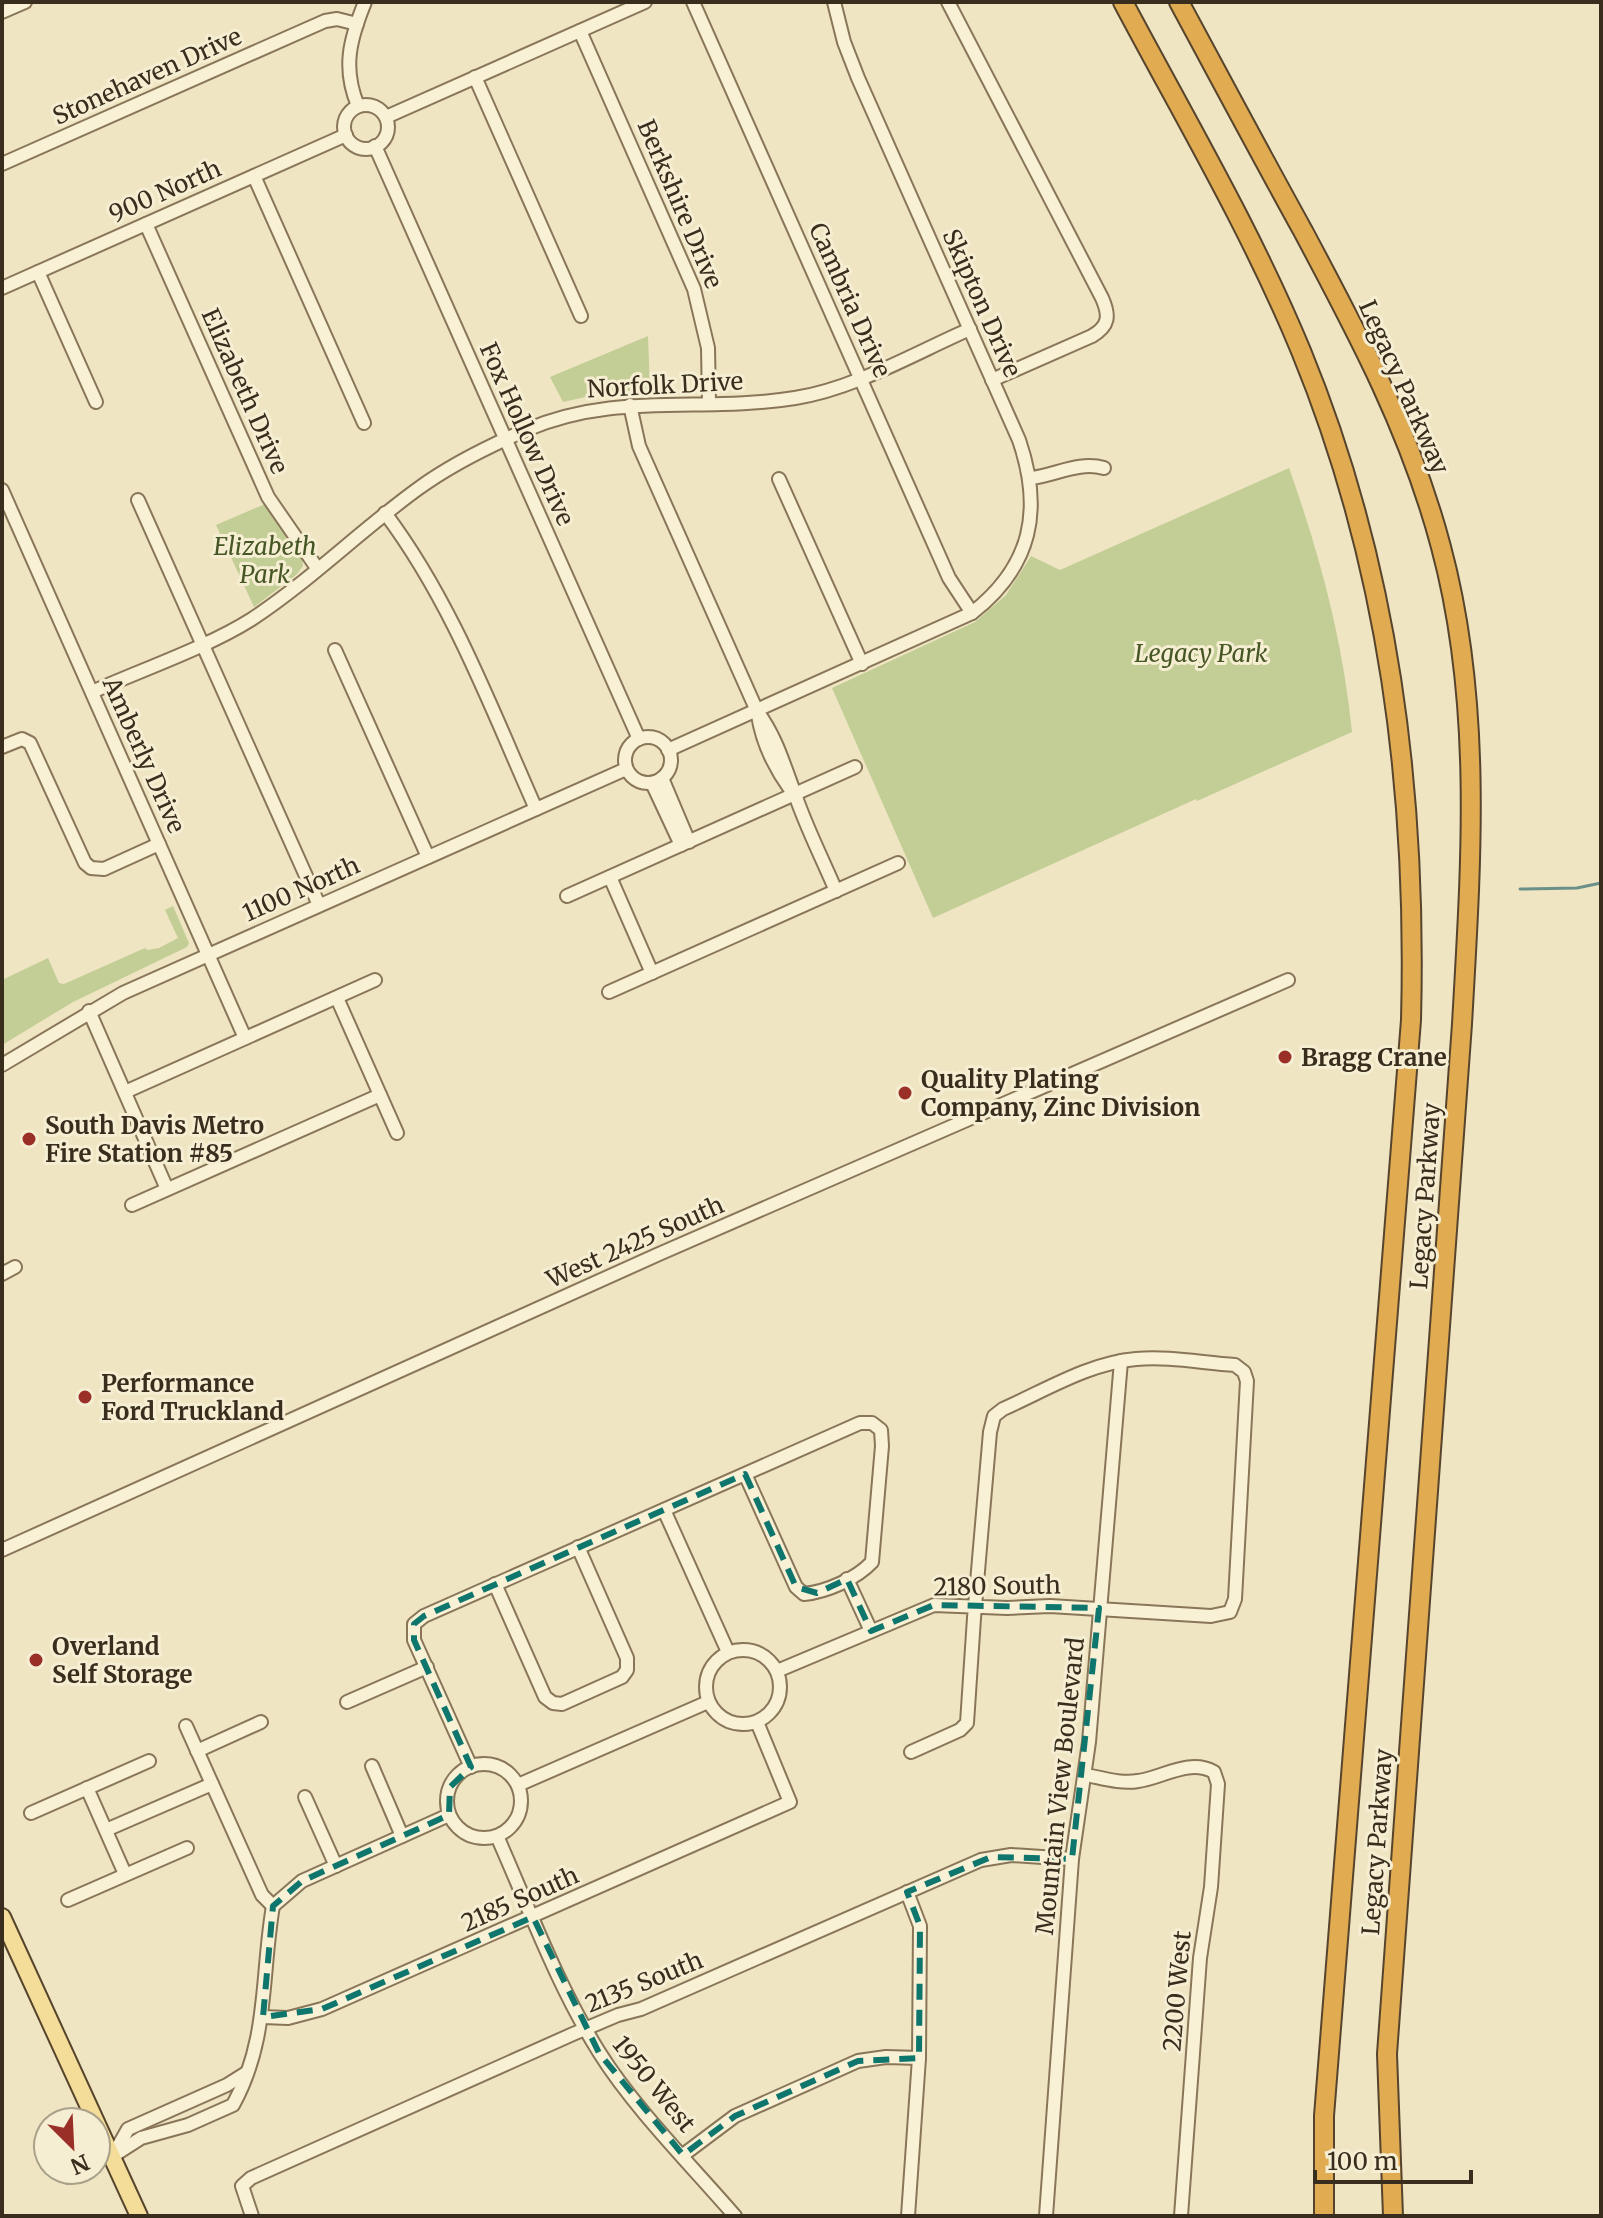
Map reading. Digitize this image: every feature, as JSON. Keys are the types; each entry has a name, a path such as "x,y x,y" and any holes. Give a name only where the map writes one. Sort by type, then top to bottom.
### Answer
{"highway":[{"name":"Legacy Parkway","path":"1123,2 1252,241 1302,353 1328,423 1362,531 1373,578 1394,688 1409,817 1413,888 1411,1020 1324,2116 1324,2216"},
{"name":"Legacy Parkway","path":"1179,2 1368,352 1413,455 1442,549 1459,636 1472,757 1470,894 1462,1024 1387,2054 1393,2216"}],"main road":[{"path":"2,1917 139,2216"}],"street":[{"path":"2,12 25,2"},
{"path":"358,106 348,78 348,61 349,47 365,2"},
{"path":"386,117 645,2"},
{"name":"Cambria Drive","path":"693,2 949,578 972,613"},
{"name":"Skipton Drive","path":"834,2 844,42 858,78 1019,440 1031,478 1031,514 1027,538 1019,558 998,590 972,613"},
{"path":"948,2 1107,310 1108,322 1092,336 992,380"},
{"name":"Stonehaven Drive","path":"2,164 325,21 337,19 357,24"},
{"name":"Berkshire Drive","path":"580,31 698,301 708,348 709,402"},
{"path":"475,77 581,316"},
{"path":"358,106 374,106 386,117 387,134 375,146 358,147 346,135 346,118 358,106"},
{"name":"900 North","path":"2,288 346,135"},
{"name":"Fox Hollow Drive","path":"375,146 639,739"},
{"path":"254,176 364,423"},
{"name":"Elizabeth Drive","path":"146,224 268,497 317,568"},
{"path":"38,272 96,402"},
{"name":"Norfolk Drive","path":"92,692 250,620 385,513 441,473 505,439 575,413 630,405 762,402 798,398 860,378 970,329"},
{"path":"630,405 639,446 757,711 769,727 788,770 794,795 836,891"},
{"path":"1031,478 1055,475 1085,465 1104,468"},
{"path":"779,479 862,664"},
{"name":"Amberly Drive","path":"2,490 245,1038"},
{"path":"138,500 319,905"},
{"path":"385,513 443,602 536,809"},
{"path":"668,750 972,613"},
{"path":"335,650 428,857"},
{"path":"639,739 656,739 668,750 670,765 657,780 639,781 626,769 627,751 639,739"},
{"path":"2,747 17,740 27,740 33,746 88,866 95,870 104,869 159,844"},
{"path":"567,896 855,767"},
{"name":"1100 North","path":"2,1065 89,1011 209,954 626,769"},
{"path":"657,780 685,844"},
{"path":"609,992 898,863"},
{"path":"610,877 652,973"},
{"path":"125,1092 375,980"},
{"name":"West 2425 South","path":"2,1550 659,1254 1288,980"},
{"path":"337,998 397,1133"},
{"path":"89,1011 167,1189"},
{"path":"132,1205 380,1095"},
{"path":"2,1274 15,1267"},
{"name":"2180 South","path":"777,1671 934,1605 1050,1606 1211,1616 1230,1612 1235,1599 1247,1381 1244,1372 1235,1365 1139,1358 1121,1361"},
{"path":"911,1752 960,1730 967,1723 990,1432 994,1416 1003,1409 1096,1367 1121,1361"},
{"name":"Mountain View Boulevard","path":"1046,2216 1072,1859 1086,1775 1121,1361"},
{"path":"471,1767 413,1634 414,1624 424,1616 860,1423 872,1423 881,1430 872,1562 847,1579 817,1593 804,1594 796,1587 745,1474"},
{"path":"664,1510 728,1652"},
{"path":"495,1584 545,1697 553,1703 562,1704 622,1677 627,1670 627,1658 578,1547"},
{"path":"847,1579 871,1631"},
{"path":"742,1649 756,1652 769,1660 777,1671 781,1686 778,1700 771,1713 757,1722 744,1725 729,1722 717,1714 708,1702 705,1688 708,1673 716,1661 728,1652 742,1649"},
{"path":"347,1702 427,1667"},
{"path":"518,1785 708,1702"},
{"path":"197,1751 261,1722"},
{"name":"2185 South","path":"263,2017 288,2018 322,2009 790,1802 757,1722"},
{"path":"186,1726 262,1895 273,1906"},
{"path":"31,1813 149,1761"},
{"path":"484,1764 498,1767 510,1774 518,1785 521,1797 516,1821 497,1836 483,1839 469,1835 457,1827 449,1815 447,1801 450,1787 458,1775 471,1767 484,1764"},
{"path":"372,1766 402,1836"},
{"name":"2200 West","path":"1086,1775 1129,1782 1186,1768 1200,1767 1214,1772 1218,1792 1211,1887 1200,1958 1181,2216"},
{"path":"106,1830 212,1784"},
{"path":"87,1788 125,1874"},
{"path":"305,1797 336,1866"},
{"path":"113,2156 141,2138 188,2125 233,2105 251,2061 263,2017 273,1906 302,1881 449,1815"},
{"name":"1950 West","path":"497,1836 585,2029 613,2073 735,2216"},
{"path":"68,1900 187,1848"},
{"name":"2135 South","path":"252,2216 242,2186 256,2175 585,2029 641,2009 991,1857 1011,1855 1072,1859"},
{"path":"907,1892 920,1926 919,2058 908,2216"},
{"path":"683,2155 735,2116 849,2065 876,2057 919,2058"},
{"path":"113,2156 128,2129 227,2085 246,2073"}],"highlighted area":[{"path":"745,1474 796,1587 817,1593 847,1579 871,1631 934,1605 1099,1608 1072,1859 991,1857 907,1892 920,1926 919,2058 858,2061 735,2116 683,2155 599,2053 533,1917 322,2009 263,2017 273,1906 302,1881 449,1815 450,1787 471,1767 414,1640 414,1624 424,1616"}],"green space":[{"path":"648,336 650,390 612,391 563,402 550,377"},
{"name":"Legacy Park","path":"1289,468 1329,598 1343,665 1352,732 933,918 832,688 975,622 1006,595 1031,556 1060,570"},
{"name":"Elizabeth Park","path":"265,504 302,559 303,566 296,575 254,607 216,525"},
{"path":"173,906 189,943 187,947 73,1002 2,1045 2,980 48,958 59,983 64,984 145,948 159,948 178,938 165,910"}],"waterway":[{"path":"1520,889 1577,888 1601,883"}],"place":[{"name":"Bragg Crane","path":"1285,1057"},
{"name":"Quality Plating Company, Zinc Division","path":"905,1093"},
{"name":"South Davis Metro Fire Station #85","path":"29,1139"},
{"name":"Performance Ford Truckland","path":"85,1397"},
{"name":"Overland Self Storage","path":"36,1660"}]}
